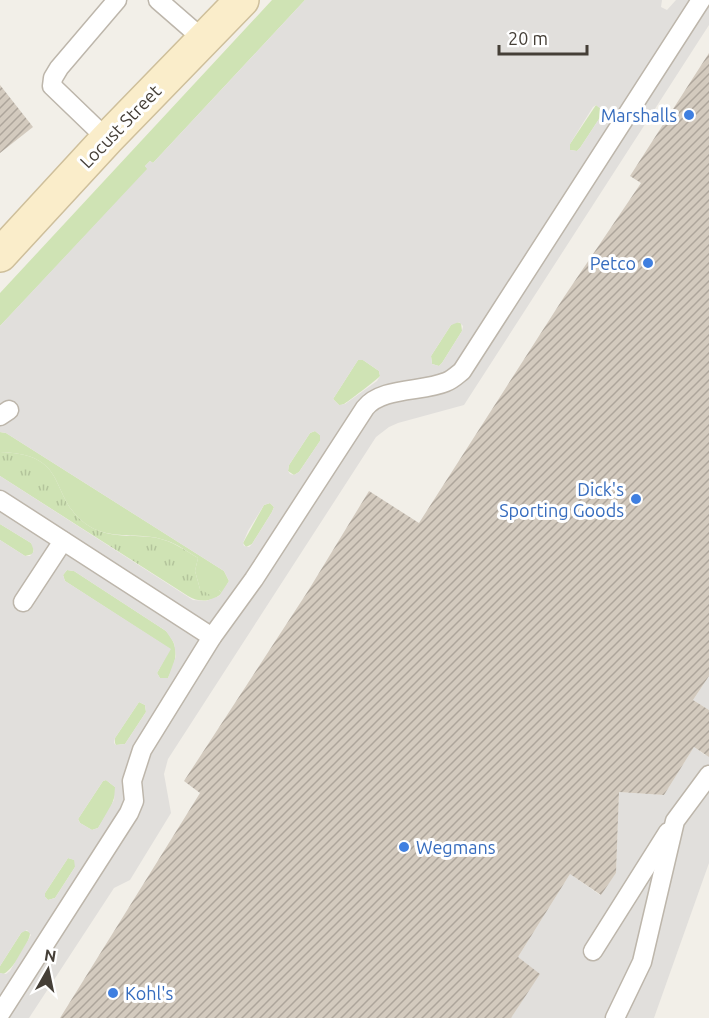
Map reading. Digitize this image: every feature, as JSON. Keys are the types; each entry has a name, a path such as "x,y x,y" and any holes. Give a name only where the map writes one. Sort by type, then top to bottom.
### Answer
{"street":[{"name":"Locust Street","path":"0,255 107,139 242,0"}],"lane":[{"path":"107,139 52,86 53,78 59,68 117,0"},
{"path":"158,0 204,40"},
{"path":"0,1014 129,813 134,801 132,781 138,757 212,636 254,579 370,402 386,395 446,382 462,371 700,0"},
{"path":"0,500 212,636"},
{"path":"23,602 63,541"},
{"path":"593,951 675,821 709,775"},
{"path":"615,1018 642,962 675,821"}],"green space":[{"path":"272,0 305,0 153,163 150,161 145,166 148,169 0,326 0,293"},
{"path":"596,105 601,109 601,116 580,148 577,151 570,150 570,144"},
{"path":"456,322 461,323 462,331 442,363 439,366 432,364 431,356 451,325"},
{"path":"358,360 363,360 379,371 380,376 346,403 339,405 333,399"},
{"path":"315,431 320,435 320,441 299,472 294,475 288,471 289,465 310,433"},
{"path":"0,432 6,433 224,571 229,581 222,593 219,590 210,595 200,589 195,571 198,558 176,544 152,537 106,533 89,526 76,515 67,503 56,479 39,460 0,452"},
{"path":"0,452 39,460 56,479 67,503 76,515 89,526 105,533 163,539 198,558 195,571 200,589 219,590 222,593 206,600 197,600 188,596 0,476"},
{"path":"270,503 274,507 272,512 252,544 246,547 243,543 264,505"},
{"path":"0,524 31,543 34,547 33,554 25,556 0,540"},
{"path":"67,570 74,571 166,631 176,654 168,678 160,678 157,673 170,649 65,581 63,575"},
{"path":"139,702 145,705 146,712 125,744 116,745 115,738"},
{"path":"106,780 115,787 116,792 111,807 98,828 92,830 80,823 78,819 103,781"},
{"path":"68,858 75,860 75,867 55,898 48,900 45,893"},
{"path":"23,930 30,932 24,948 7,972 0,973 0,966"}],"shaded area":[{"path":"305,0 662,0 661,7 667,10 676,0 709,0 709,25 464,405 398,423 376,437 168,759 164,774 171,813 130,880 114,888 29,1018 0,1018 0,973 6,974 10,971 31,935 27,930 21,933 0,966 0,540 25,556 30,556 34,551 31,543 0,524 0,476 193,600 206,601 219,596 229,581 224,571 6,433 0,432 0,326 147,169 145,166 150,161 153,163","holes":["596,105 601,109 601,116 580,148 577,151 570,150 570,144 593,107","459,322 463,326 462,331 442,363 439,366 432,364 431,356 451,325","358,360 363,360 379,371 380,376 377,381 345,404 339,405 333,399","315,431 320,435 320,441 299,472 294,475 290,474 289,465 310,433","270,503 274,507 272,512 249,547 244,546 243,543 264,505","67,570 74,571 166,631 174,643 176,656 168,678 160,678 157,673 171,649 65,581 63,575","139,702 145,705 146,712 125,744 116,745 114,743","106,780 115,787 114,800 98,828 92,830 80,823 78,819 103,781","68,858 74,860 75,867 55,898 48,900 45,893"]},
{"path":"709,676 709,710 693,700"},
{"path":"694,747 705,755 709,751 709,863 654,1018 511,1018 539,974 518,957 570,874 600,895 616,873 619,792 664,795"}],"building":[{"path":"709,53 709,676 693,700 709,710 709,757 694,747 664,795 619,792 616,873 601,895 570,874 518,957 540,974 511,1018 60,1018 200,793 184,781 308,591 369,491 419,523 564,297 641,183 630,176"},
{"path":"0,85 33,127 0,153"}],"place":[{"name":"Marshalls","path":"689,115"},
{"name":"Petco","path":"648,263"},
{"name":"Dick's Sporting Goods","path":"636,499"},
{"name":"Wegmans","path":"404,847"},
{"name":"Kohl's","path":"113,993"}]}
